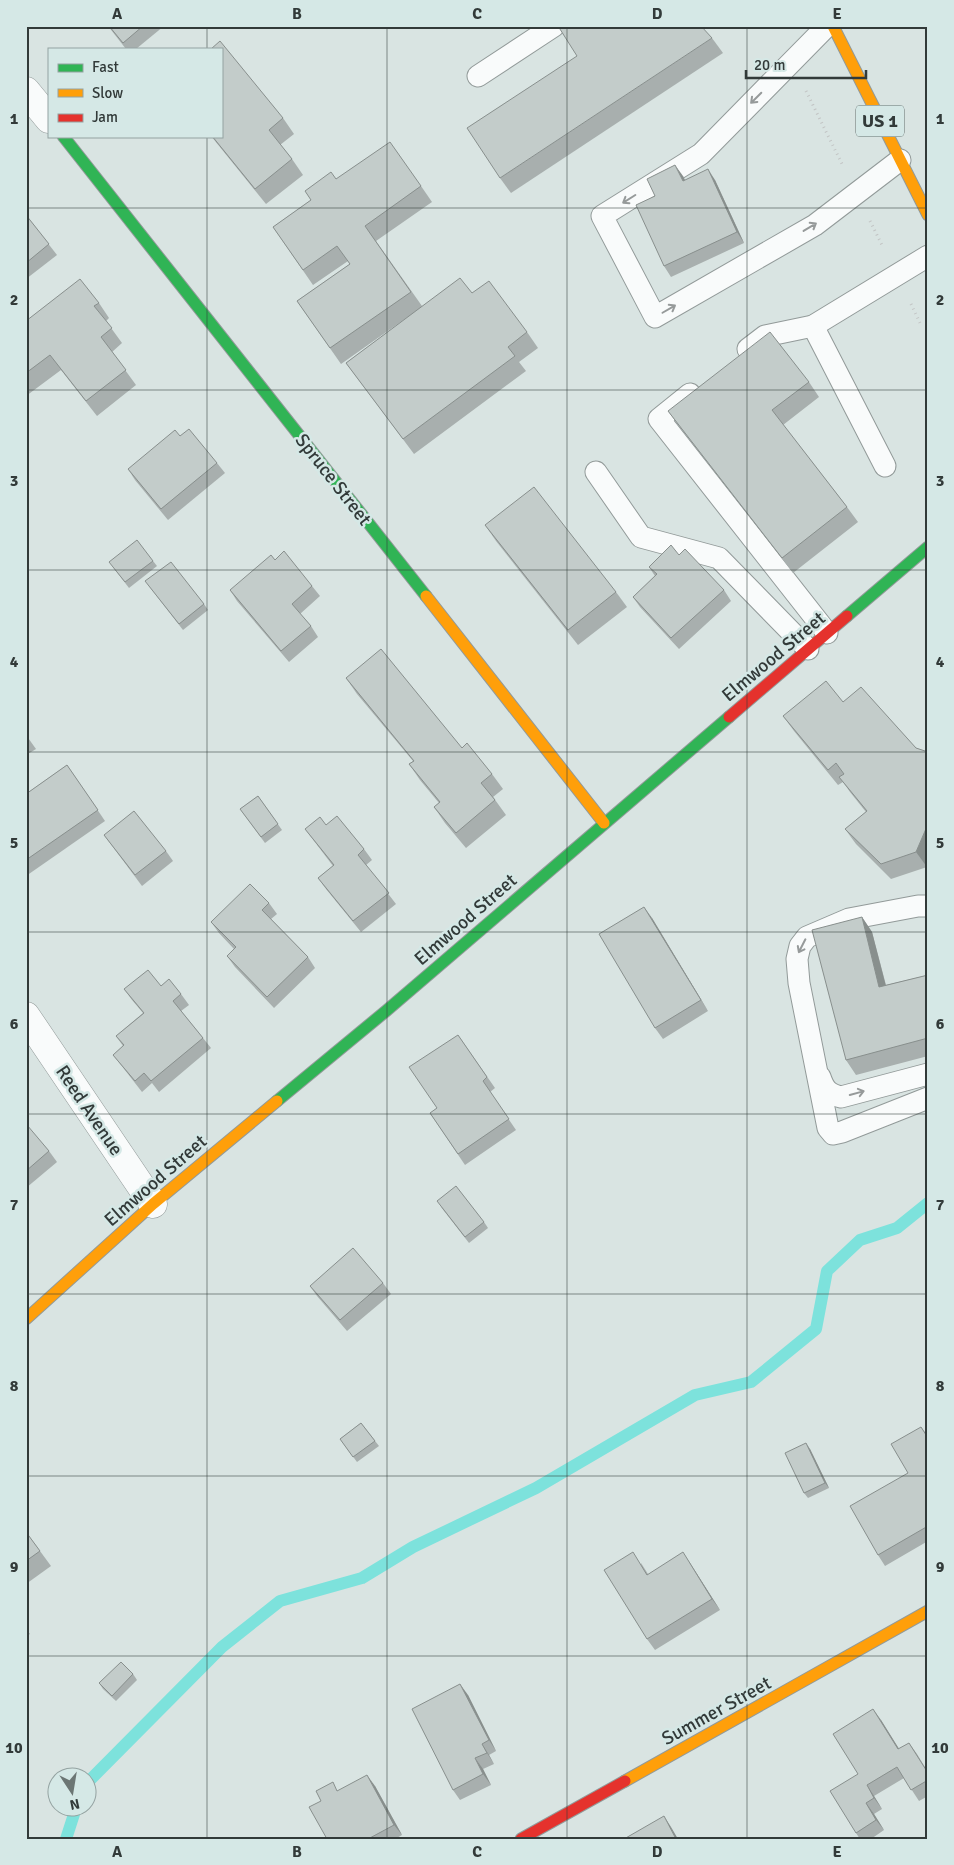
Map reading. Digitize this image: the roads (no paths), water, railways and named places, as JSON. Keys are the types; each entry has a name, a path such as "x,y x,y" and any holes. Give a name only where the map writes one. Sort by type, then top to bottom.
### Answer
{"main road":[{"name":"US 1","path":"833,26 928,215"},
{"name":"Spruce Street","path":"65,138 244,363 604,823"},
{"name":"Elmwood Street","path":"26,1319 153,1204 386,1011 928,547"},
{"name":"Summer Street","path":"521,1839 928,1611"}],"street":[{"path":"26,90 48,118"},
{"name":"Reed Avenue","path":"26,1016 153,1204"}],"lane":[{"path":"478,76 554,26"},
{"path":"827,26 701,154 602,216 655,317 815,225 900,160"},
{"path":"734,360 765,336 814,326 928,256"},
{"path":"814,326 885,466"},
{"path":"704,383 659,419 827,633"},
{"path":"596,472 641,537 719,558 808,649"},
{"path":"928,890 901,898 807,937 800,946 797,959 814,1060 828,1128 833,1134 928,1098"},
{"path":"850,919 918,906 928,906"},
{"path":"814,1060 826,1091 841,1097 928,1074"}],"waterway":[{"path":"98,1772 222,1647 280,1601 362,1578 413,1547 536,1488 695,1395 751,1382 816,1329 827,1271 860,1240 897,1228 928,1203"},
{"path":"66,1839 73,1818"}]}
